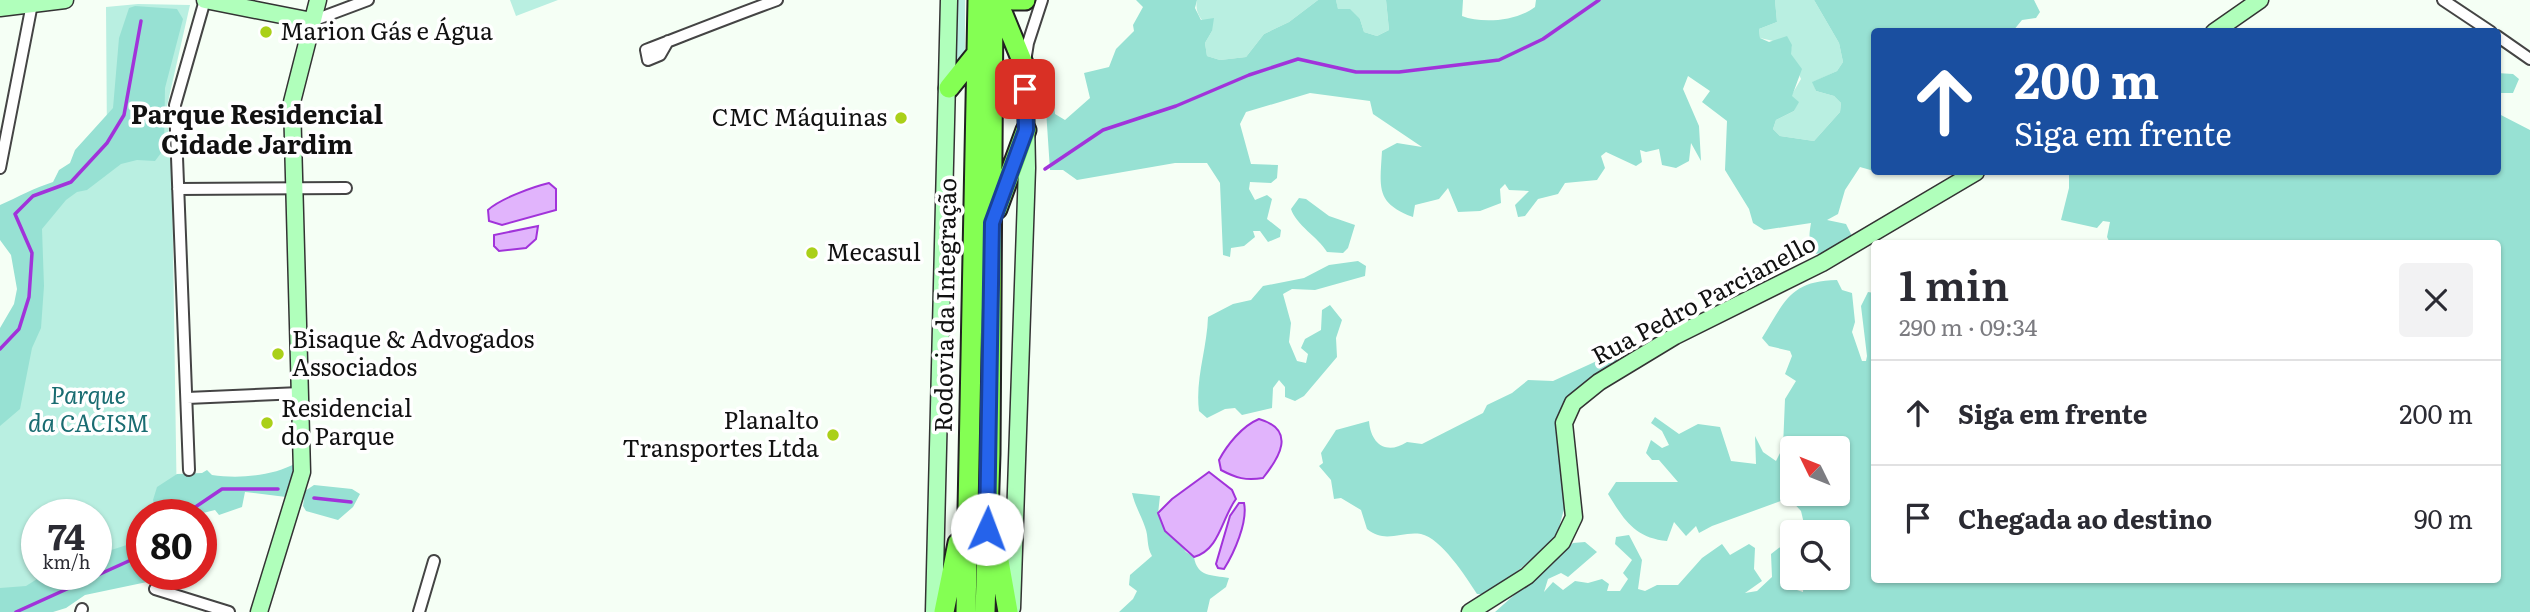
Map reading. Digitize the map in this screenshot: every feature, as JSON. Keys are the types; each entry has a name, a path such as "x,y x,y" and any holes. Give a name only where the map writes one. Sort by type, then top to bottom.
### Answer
{"highway":[{"name":"Rodovia da Integração","path":"966,612 978,0"},
{"path":"995,0 1025,68"},
{"name":"Rodovia da Integração","path":"985,612 990,454 995,0"},
{"path":"1013,0 1025,0"},
{"path":"948,88 978,52"},
{"path":"992,223 1026,130"},
{"path":"990,454 997,554 1010,612"},
{"path":"944,612 967,483"}],"street":[{"path":"0,8 65,0"},
{"path":"190,470 175,105 205,0 312,21 368,0"},
{"path":"259,612 302,472 292,102 318,0"},
{"path":"668,41 735,15 739,10 777,0"},
{"path":"934,612 949,0"},
{"path":"1010,612 1027,168 1025,68 1028,43 1042,0"},
{"path":"2220,28 2260,0"},
{"path":"2443,0 2485,28"},
{"path":"0,168 32,4"},
{"path":"2501,39 2530,59"},
{"name":"Rua Pedro Parcianello","path":"1470,612 1527,576 1562,542 1574,517 1564,423 1573,403 1599,382 1675,336 1822,263 1971,175"},
{"path":"178,189 346,188"},
{"path":"187,398 300,393"},
{"path":"419,612 435,561"},
{"path":"158,590 229,612"}],"green space":[{"path":"510,0 558,0 516,16"},
{"path":"957,0 965,0 965,55 956,69"},
{"path":"1197,0 1318,0 1289,22 1264,34 1246,57 1220,60 1207,56 1205,43 1212,31 1198,14"},
{"path":"1336,0 1386,0 1389,30 1377,36 1364,32 1360,19 1338,10"},
{"path":"1775,0 1814,0 1839,43 1843,62 1837,71 1813,82 1816,91 1834,96 1841,103 1840,112 1814,141 1780,136 1773,129 1776,120 1794,111 1798,102 1791,96 1801,79 1790,54 1792,45 1760,38 1759,29 1777,22"},
{"name":"Parque da CACISM","path":"138,4 190,5 167,106 172,181 177,499 126,499 126,563 112,569 112,499 21,499 21,590 62,590 0,612 0,349 19,329 15,214 71,182 107,143 106,7"}],"shaded area":[{"path":"1136,0 1197,0 1195,8 1201,20 1214,18 1212,31 1205,43 1207,56 1220,60 1246,57 1264,34 1289,22 1318,0 1336,0 1338,9 1350,9 1360,19 1364,32 1377,36 1389,30 1386,0 1463,0 1462,16 1489,20 1528,12 1535,7 1536,0 1775,0 1777,22 1759,29 1760,38 1769,42 1787,36 1792,45 1791,54 1802,69 1792,96 1799,102 1794,111 1776,120 1773,129 1780,136 1814,141 1840,112 1841,103 1834,96 1816,91 1812,82 1837,71 1843,62 1839,43 1814,0 2034,0 2040,12 2036,18 2022,20 2015,28 1871,28 1871,170 1860,167 1845,190 1838,214 1827,220 1846,224 1852,236 1829,252 1815,254 1810,239 1811,223 1764,230 1753,223 1749,209 1725,170 1727,121 1702,102 1710,91 1688,76 1683,89 1699,126 1701,161 1691,143 1689,161 1676,168 1662,165 1659,149 1646,152 1640,150 1642,162 1636,166 1606,152 1601,156 1605,168 1597,180 1565,183 1558,194 1538,199 1525,216 1518,217 1515,205 1529,191 1509,190 1505,184 1500,189 1501,203 1480,211 1458,212 1448,188 1439,199 1415,205 1413,217 1392,206 1382,192 1382,151 1397,143 1422,147 1373,114 1370,101 1310,93 1246,112 1240,124 1251,164 1278,165 1277,178 1271,183 1250,182 1249,189 1255,200 1267,195 1272,199 1267,219 1281,230 1280,237 1268,242 1260,231 1253,231 1255,237 1244,246 1231,248 1230,257 1223,255 1220,183 1207,163 1175,163 1077,180 1063,170 1050,170 1045,95 1052,80 1055,114 1065,120 1090,98 1084,73 1109,67 1116,49 1134,31 1133,25 1143,7"},
{"path":"135,6 177,9 183,19 165,88 164,149 155,161 137,160 121,164 87,190 77,192 66,200 42,229 44,286 41,328 32,348 20,409 0,426 0,328 14,304 17,289 11,255 0,240 0,205 53,182 59,170 70,163 75,150 113,108 119,38 129,8"},
{"path":"2501,73 2513,74 2519,79 2513,93 2501,93"},
{"path":"2501,115 2530,130 2530,612 1495,612 1573,543 1585,542 1597,552 1568,577 1561,573 1548,579 1544,592 1553,582 1563,590 1575,581 1588,583 1602,579 1609,584 1607,591 1620,591 1628,579 1623,573 1632,560 1615,544 1616,537 1629,535 1642,560 1638,589 1645,591 1657,585 1678,585 1702,558 1722,544 1730,555 1749,544 1755,548 1754,569 1762,581 1745,593 1757,591 1772,577 1771,554 1780,547 1780,590 1850,590 1850,520 1803,520 1796,506 1850,506 1850,436 1783,436 1785,399 1796,381 1785,374 1792,356 1790,351 1769,346 1762,338 1783,304 1799,289 1821,281 1837,280 1842,290 1852,293 1855,322 1852,332 1862,361 1866,361 1867,356 1861,306 1868,292 1871,292 1871,583 2501,583 2501,240 2108,240 2110,222 2103,221 2097,228 2061,220 2069,188 2069,175 2501,175"},
{"path":"549,183 556,189 556,210 502,225 489,221 488,210 493,206"},
{"path":"1299,198 1306,199 1329,216 1355,225 1348,248 1343,253 1327,252 1297,220 1291,209"},
{"path":"538,226 536,239 526,248 499,251 494,246 494,235"},
{"path":"1358,261 1366,266 1365,276 1315,290 1292,289 1283,294 1291,323 1289,342 1297,361 1306,363 1308,354 1301,348 1305,339 1321,330 1322,310 1330,305 1342,320 1336,338 1337,357 1304,396 1295,401 1285,397 1285,387 1279,380 1273,388 1272,408 1242,415 1235,408 1225,409 1207,418 1199,411 1199,387 1208,317 1233,304 1251,300 1263,286 1304,278 1329,265"},
{"path":"1610,355 1618,360 1567,398 1559,422 1567,498 1556,539 1509,578 1482,594 1477,594 1452,559 1429,537 1421,534 1380,536 1367,529 1361,510 1341,498 1334,499 1331,480 1319,466 1323,463 1321,453 1336,430 1369,421 1373,436 1381,445 1393,448 1407,442 1422,444 1483,413 1487,405 1512,393 1528,380 1553,381"},
{"path":"1655,417 1679,434 1698,424 1720,427 1731,461 1756,464 1755,436 1763,452 1776,461 1780,453 1780,501 1699,533 1696,526 1686,536 1674,522 1667,541 1638,532 1619,512 1608,494 1616,482 1678,482 1659,460 1652,460 1646,453 1651,440 1662,448 1669,445 1662,431 1651,423"},
{"path":"1259,419 1271,424 1281,437 1279,453 1269,470 1263,478 1246,479 1221,470 1219,460 1226,448 1241,431"},
{"path":"296,463 297,469 286,497 245,492 242,507 219,515 217,499 153,499 157,487 177,474 202,473 207,470 212,475 244,476"},
{"path":"1209,472 1232,490 1236,499 1210,548 1194,557 1165,531 1158,513 1172,499"},
{"path":"314,485 352,489 360,494 353,507 338,520 306,511 303,506 305,491"},
{"path":"1132,493 1160,496 1158,514 1186,552 1194,557 1198,568 1206,574 1229,578 1226,587 1210,599 1207,612 1119,612 1133,599 1137,591 1129,585 1130,575 1152,556"},
{"path":"1239,503 1244,503 1245,511 1239,537 1224,569 1218,568 1216,564 1230,516"},
{"path":"126,545 126,586 112,589 112,550"},
{"path":"0,588 109,590 85,595 66,608 53,612 0,612"}],"waterway":[{"path":"1045,169 1103,130 1176,106 1249,75 1298,59 1356,72 1399,72 1499,60 1543,39 1599,0"},
{"path":"0,349 19,329 29,297 32,253 15,214 33,196 71,182 107,143 124,115 141,21"},
{"path":"207,499 222,489 278,489"},
{"path":"314,498 351,502"},
{"path":"16,612 126,562"}],"place":[{"name":"Marion Gás e Água","path":"266,32"},
{"name":"CMC Máquinas","path":"901,118"},
{"name":"Mecasul","path":"812,253"},
{"name":"Bisaque & Advogados Associados","path":"278,354"},
{"name":"Residencial do Parque","path":"267,423"},
{"name":"Planalto Transportes Ltda","path":"833,435"}],"district":[{"name":"Parque Residencial Cidade Jardim","path":"257,130"}],"route":[{"path":"987,529 992,223 1026,130 1025,89"}]}
